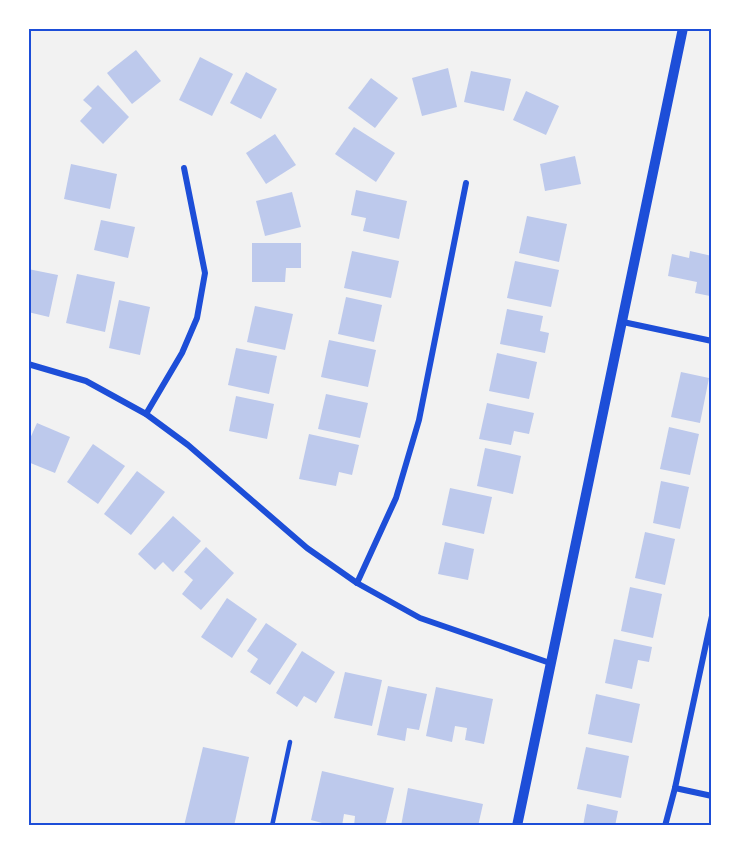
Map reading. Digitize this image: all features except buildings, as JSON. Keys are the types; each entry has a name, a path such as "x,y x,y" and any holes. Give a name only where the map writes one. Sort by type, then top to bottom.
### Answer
{"street":[{"path":"517,825 683,28"},
{"path":"146,414 182,353 197,318 205,273 184,168"},
{"path":"357,583 396,498 419,420 466,183"},
{"path":"623,321 711,341"},
{"path":"28,364 86,381 146,414 188,444 307,548 357,583 420,618 550,663"},
{"path":"665,825 675,788 711,616"},
{"path":"675,788 711,796"}],"lane":[{"path":"272,825 290,742"}]}
